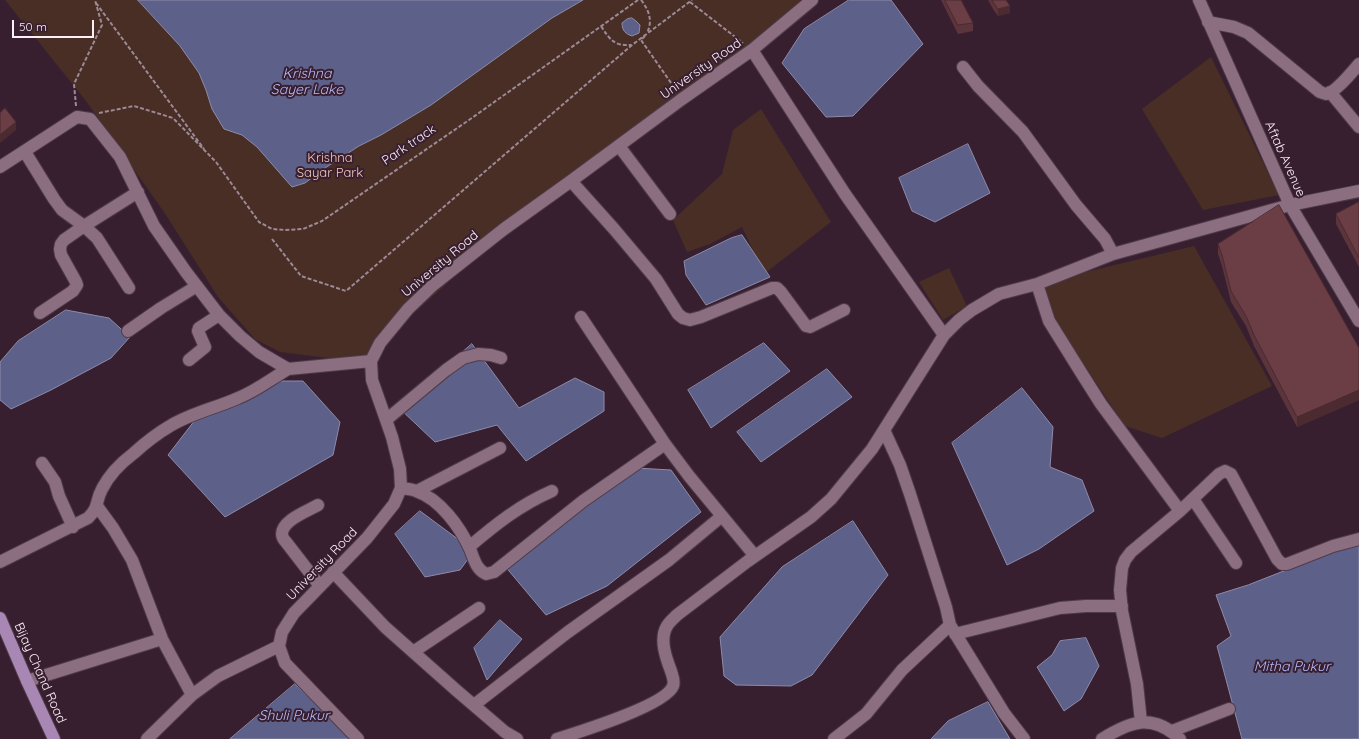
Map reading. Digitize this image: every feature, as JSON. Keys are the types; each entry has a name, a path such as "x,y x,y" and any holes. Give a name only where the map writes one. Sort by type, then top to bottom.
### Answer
{"main road":[{"name":"Bijay Chand Road","path":"1,624 54,739"}],"street":[{"name":"University Road","path":"279,646 282,632 294,613 367,538 394,504 401,488 400,469 392,437 372,380 371,361 384,337 408,309 433,285 504,229 682,99 752,50 812,0"},
{"name":"Aftab Avenue","path":"1199,0 1290,205 1359,322"},
{"path":"1208,22 1234,27 1248,33 1320,92 1326,94 1337,87 1359,64"},
{"path":"752,50 845,194 944,336"},
{"path":"963,66 978,86 1023,132 1076,205 1106,239 1112,254"},
{"path":"1330,92 1359,127"},
{"path":"0,167 77,117 90,119 120,157 154,226 219,315 259,352 288,369"},
{"path":"619,146 670,214"},
{"path":"25,152 62,210 84,226 97,238 129,288"},
{"path":"571,181 624,240 656,279 678,314 683,318 690,320 701,317 772,288 777,288 781,292 806,326 810,327 844,310"},
{"path":"557,739 584,735 659,699 669,692 674,682 666,658 663,639 666,627 677,615 755,556 811,517 831,499 860,464 884,430 944,336 959,320 984,302 1000,294 1037,284 1112,254 1290,205 1359,191"},
{"path":"40,313 73,291 77,285 61,255 61,244 64,240 138,192"},
{"path":"1037,284 1049,321 1082,374 1101,404 1180,511"},
{"path":"128,331 161,308 197,286"},
{"path":"189,360 205,346 198,331 199,328 219,315"},
{"path":"581,317 665,444 755,556"},
{"path":"386,420 446,370 463,358 478,354 491,355 500,358"},
{"path":"0,562 73,527 88,518 94,513 102,490 115,471 133,453 171,425 205,410 238,398 288,369 371,361"},
{"path":"884,430 900,465 910,494 952,630 1004,713 1024,739"},
{"path":"401,488 417,491 441,506 455,523 469,547 480,571 486,574 494,572 584,501 665,444"},
{"path":"417,491 500,448"},
{"path":"42,463 55,482 59,496 73,527"},
{"path":"1141,722 1137,684 1120,590 1122,568 1125,560 1131,552 1180,511 1220,474 1225,471 1231,474 1277,559 1282,564 1287,564 1332,546 1359,540"},
{"path":"469,547 517,509 535,498 552,491"},
{"path":"1192,500 1236,563"},
{"path":"318,505 289,522 283,528 282,535 320,586"},
{"path":"97,506 113,528 132,560 162,639 192,695"},
{"path":"474,705 568,632 669,560 722,516"},
{"path":"333,572 384,627 505,732 517,739"},
{"path":"834,739 866,714 902,670 952,630 1060,608 1122,606"},
{"path":"413,652 479,608"},
{"path":"27,681 162,639"},
{"path":"146,739 192,695 218,676 279,646 285,663 358,739"},
{"path":"1102,739 1127,726 1141,722 1153,723 1176,735 1229,709"}],"path":[{"path":"77,117 74,84 102,24 95,0"},
{"path":"95,0 223,173"},
{"name":"Park track","path":"98,113 134,106 173,118 216,162 259,222 272,229 303,229 322,221 640,0"},
{"path":"601,26 608,37 617,44 632,45 641,40 648,32 650,16 646,6 640,0"},
{"path":"272,239 301,276 346,291 632,45 691,1 752,50"},
{"path":"641,40 682,99"}],"green space":[{"name":"Krishna Sayar Park","path":"5,0 812,0 518,219 360,362 280,352 255,339 218,297 166,215 86,101"},
{"path":"1211,57 1279,195 1203,210 1142,109"},
{"path":"761,109 831,222 764,274 742,227 710,244 687,252 673,220 722,174 733,130"},
{"path":"1194,246 1272,386 1162,438 1125,426 1051,319 1044,282"},
{"path":"949,268 967,306 943,320 919,282"}],"water":[{"name":"Krishna Sayer Lake","path":"138,0 583,0 552,18 431,105 381,135 359,146 305,183 292,187 257,147 242,135 224,129 212,109 199,73 180,46"},
{"path":"849,0 891,0 923,44 853,116 826,117 782,63 804,29"},
{"path":"632,18 640,25 639,33 632,36 625,32 622,23 627,19"},
{"path":"968,144 990,193 935,222 912,211 899,178"},
{"path":"742,235 770,277 706,305 686,275 684,261 731,238"},
{"path":"66,310 109,318 130,337 111,358 51,390 11,409 0,400 0,362 18,341"},
{"path":"764,343 790,371 711,428 688,390"},
{"path":"472,344 519,408 575,378 604,392 604,411 526,461 497,425 435,442 399,408"},
{"path":"827,369 852,397 761,462 737,432"},
{"path":"267,381 303,381 340,422 333,455 225,517 168,455 195,420"},
{"path":"1022,388 1053,427 1050,467 1082,480 1094,511 1039,549 1007,565 952,443"},
{"path":"636,468 671,470 701,512 607,586 546,615 504,565"},
{"path":"420,511 474,551 460,570 425,577 395,534"},
{"path":"853,521 888,575 812,675 791,686 736,685 724,676 720,637 782,567"},
{"name":"Mitha Pukur","path":"1358,542 1359,739 1242,739 1217,646 1231,636 1216,595 1248,585"},
{"path":"500,620 522,639 487,680 474,648"},
{"path":"1086,638 1099,666 1081,699 1064,711 1037,667 1052,655 1060,641"},
{"name":"Shuli Pukur","path":"295,684 354,739 230,739"},
{"path":"988,702 1010,739 931,739 948,721"}],"building":[{"path":"945,0 961,0 973,23 958,25"},
{"path":"992,0 1006,0 1010,6 998,9"},
{"path":"5,108 16,122 0,135 0,113"},
{"path":"1359,202 1359,258 1336,214"},
{"path":"1279,205 1359,348 1359,390 1297,417 1254,335 1246,316 1231,291 1218,244"}]}
